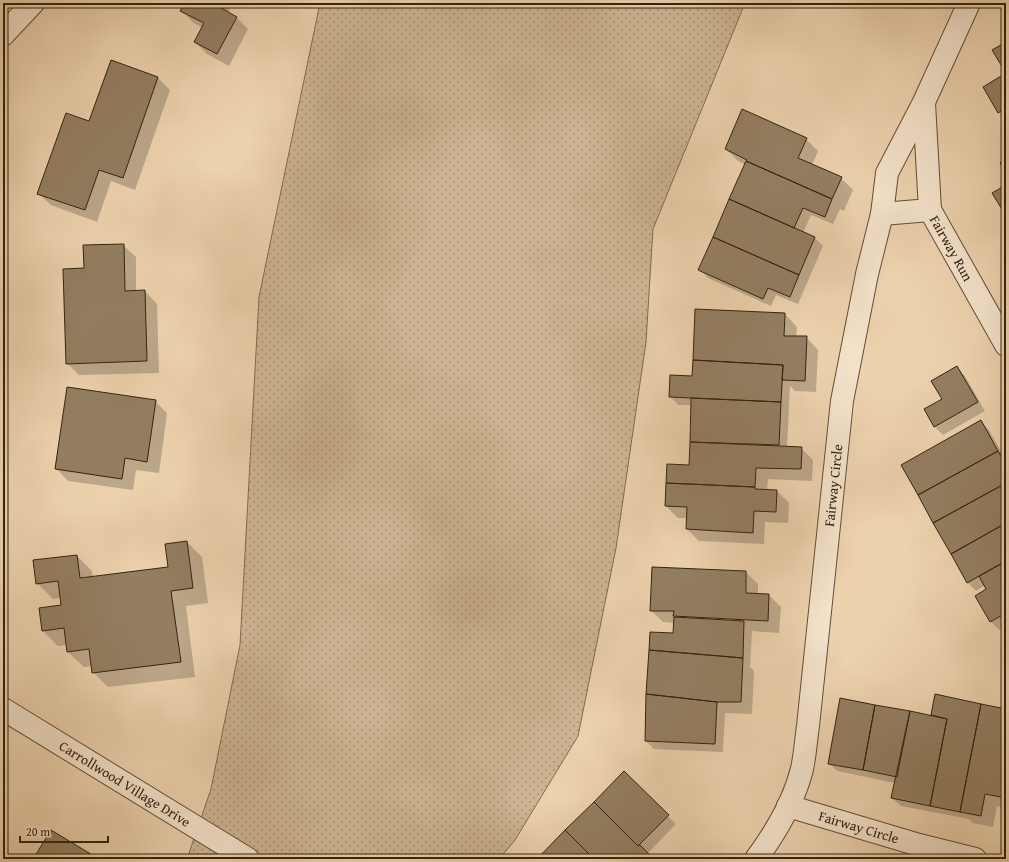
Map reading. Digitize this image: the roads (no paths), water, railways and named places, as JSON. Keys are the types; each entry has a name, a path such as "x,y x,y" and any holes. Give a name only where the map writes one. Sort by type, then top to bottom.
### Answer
{"street":[{"path":"3,35 33,3"},
{"name":"Fairway Run","path":"882,214 887,173 924,102 969,3"},
{"name":"Fairway Run","path":"924,102 930,210 1005,341"},
{"path":"882,214 930,210"},
{"name":"Fairway Circle","path":"756,859 775,830 788,806 802,769 842,401 867,274 882,214"},
{"name":"Carrollwood Village Drive","path":"3,709 248,859"},
{"name":"Fairway Circle","path":"788,806 919,845 975,859"}]}
